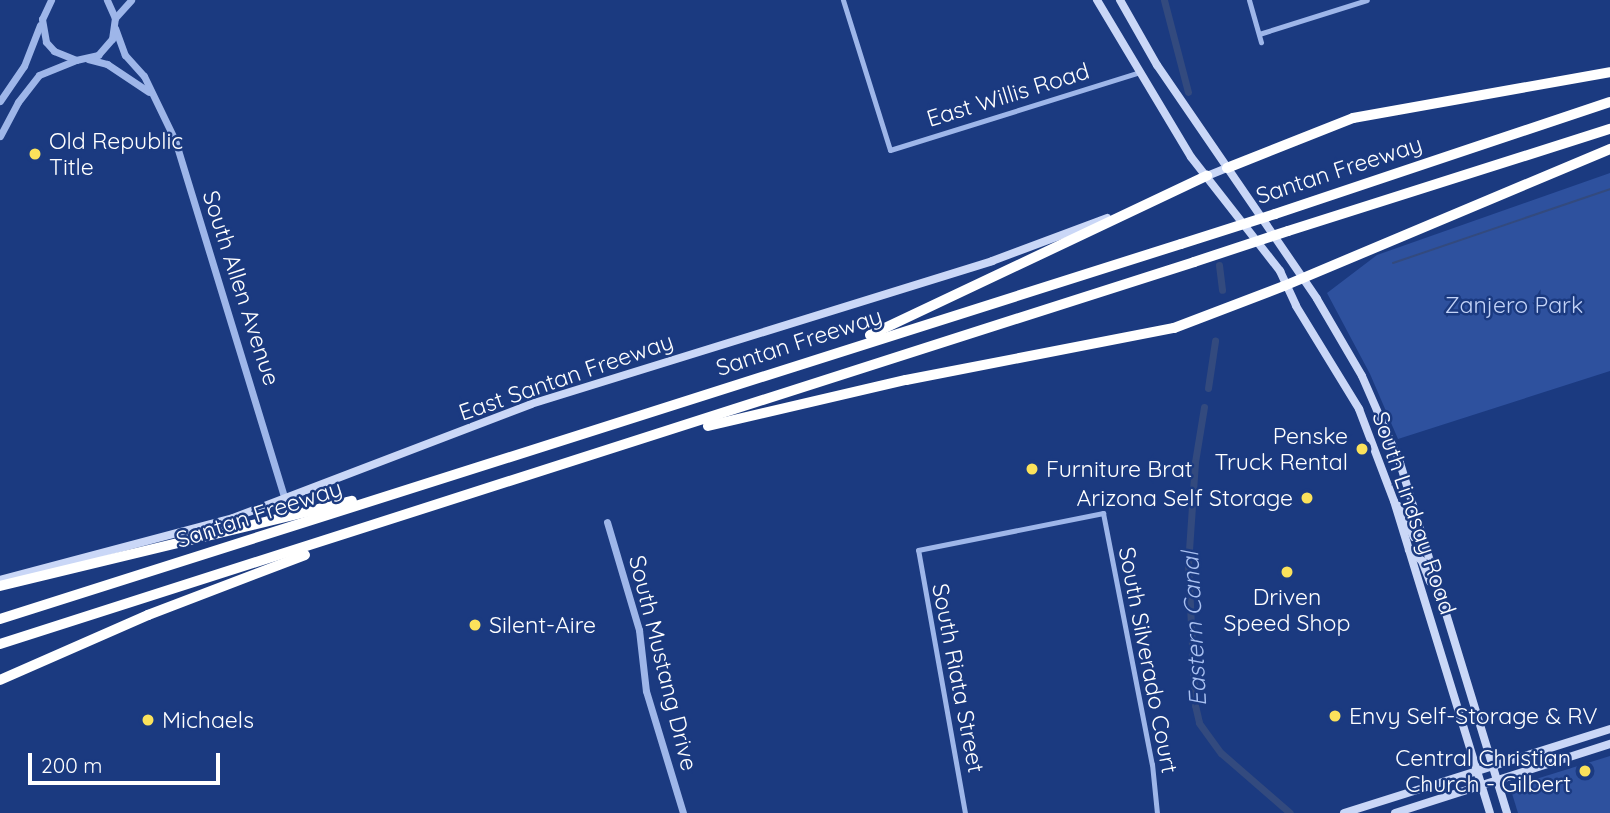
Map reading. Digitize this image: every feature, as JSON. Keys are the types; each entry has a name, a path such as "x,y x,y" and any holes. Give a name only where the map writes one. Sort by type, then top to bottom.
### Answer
{"highway":[{"path":"1227,168 1353,118 1610,72"},
{"name":"Santan Freeway","path":"0,619 1275,214 1610,102"},
{"name":"Santan Freeway","path":"0,644 1610,130"},
{"path":"587,458 884,385 1156,333 1284,286 1610,149"},
{"path":"835,352 1207,176"},
{"path":"0,586 337,503 386,496"},
{"path":"0,680 196,596 409,515"}],"main road":[{"name":"South Lindsay Road","path":"1097,0 1137,72 1207,176 1280,271 1284,286 1354,399 1394,501 1490,813"},
{"name":"South Lindsay Road","path":"1120,0 1157,65 1342,338 1380,414 1424,545 1507,813"},
{"path":"1207,176 1227,168"},
{"name":"East Santan Freeway","path":"0,580 179,534 285,500 531,404 992,261 1142,206"},
{"path":"1394,501 1414,537 1424,545"},
{"path":"1409,550 1422,561 1442,603"},
{"path":"1344,813 1610,729"},
{"path":"1395,813 1610,744"}],"street":[{"path":"40,0 46,42 54,51 76,60"},
{"path":"0,101 24,66 51,0"},
{"path":"0,136 18,102 39,75 76,60 88,59 106,48 115,29 115,18 107,0"},
{"path":"115,18 131,0"},
{"name":"East Willis Road","path":"843,0 890,150 1137,72"},
{"path":"1249,0 1261,42"},
{"path":"1259,34 1367,0"},
{"name":"South Allen Avenue","path":"115,29 125,55 144,76 149,93 182,160 285,500"},
{"name":"South Allen Avenue","path":"88,59 107,64 149,93"},
{"name":"South Riata Street","path":"965,813 918,550 1103,513"},
{"name":"South Silverado Court","path":"1103,513 1152,764 1157,813"},
{"name":"South Mustang Drive","path":"607,522 639,630 646,691 683,813"}],"green space":[{"name":"Zanjero Park","path":"1610,173 1610,371 1398,439 1370,374 1327,293 1377,255"},
{"name":"Central Christian Church - Gilbert","path":"1610,756 1610,813 1518,813 1510,787"}],"waterway":[{"name":"Eastern Canal","path":"1164,0 1188,92"},
{"path":"1393,263 1610,189"},
{"name":"Eastern Canal","path":"1219,265 1222,290"},
{"name":"Eastern Canal","path":"1208,388 1215,341"},
{"name":"Eastern Canal","path":"1204,407 1195,462 1188,564 1195,705 1199,723 1221,753 1290,813"}],"place":[{"name":"Old Republic Title","path":"35,154"},
{"name":"Penske Truck Rental","path":"1362,449"},
{"name":"Furniture Brat","path":"1032,469"},
{"name":"Arizona Self Storage","path":"1307,498"},
{"name":"Driven Speed Shop","path":"1287,572"},
{"name":"Silent-Aire","path":"475,625"},
{"name":"Envy Self-Storage & RV","path":"1335,716"},
{"name":"Michaels","path":"148,720"},
{"name":"Central Christian Church - Gilbert","path":"1585,771"}]}
